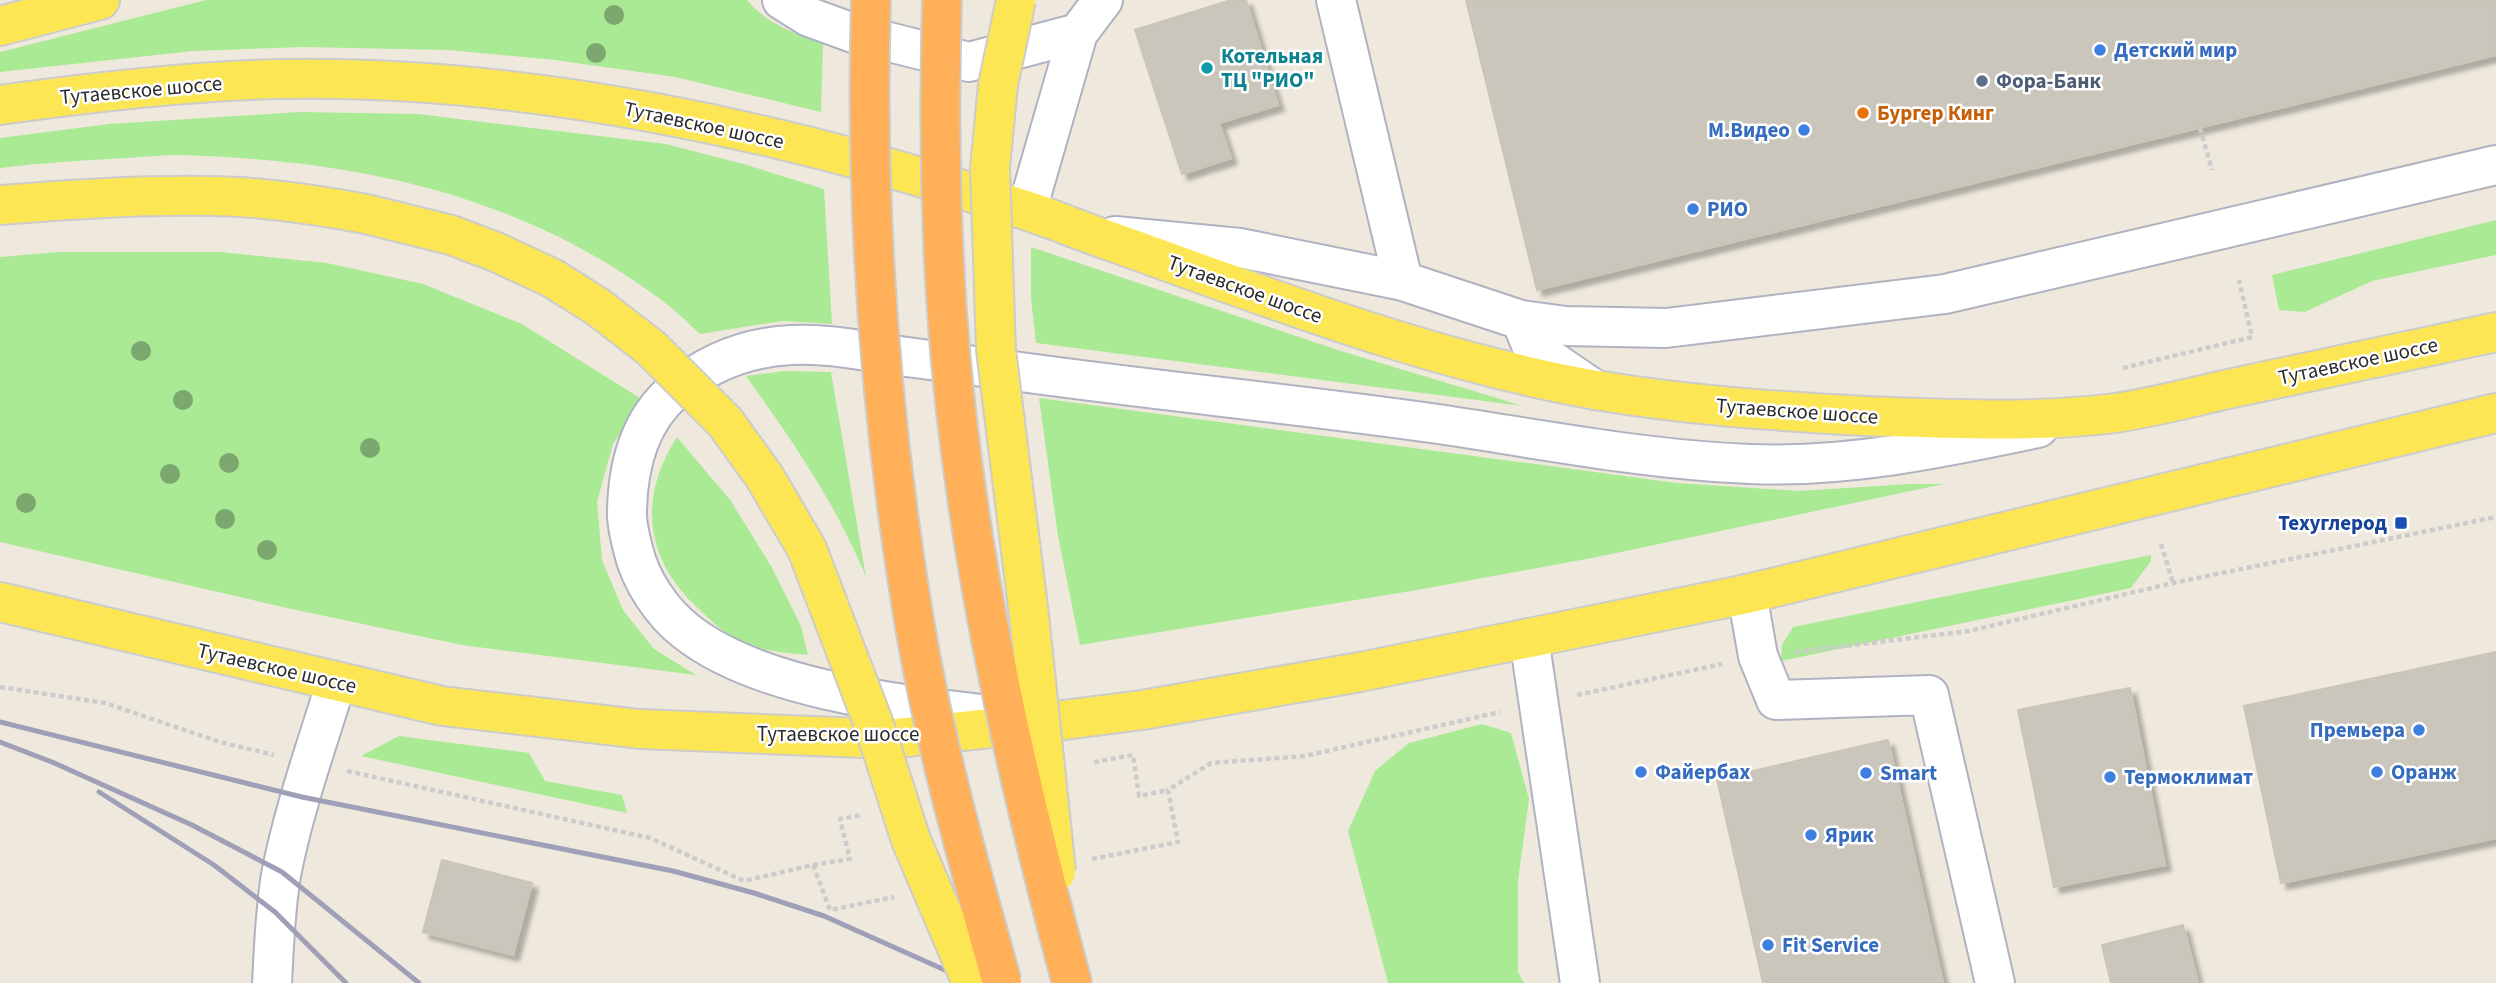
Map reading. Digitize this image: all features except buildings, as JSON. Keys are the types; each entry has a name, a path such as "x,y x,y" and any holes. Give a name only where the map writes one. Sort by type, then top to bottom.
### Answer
{"highway":[{"path":"871,0 871,193 876,312 889,452 911,604 937,734 1002,983"},
{"path":"943,0 943,216 947,313 960,440 983,594 1007,720 1068,970"}],"main road":[{"path":"0,26 100,0"},
{"path":"1016,0 998,85 990,168 996,350 1029,615 1068,970"},
{"name":"Тутаевское шоссе","path":"0,105 182,84 284,79 399,82 506,92 625,108 742,131 907,172 1027,210 1350,327 1448,357 1595,390 1698,404 1867,416 2014,419 2109,414 2496,332"},
{"path":"0,205 80,199 238,197 304,203 366,214 451,235 552,278 598,307 651,348 726,422 764,476 807,549 873,722 911,840 972,983"},
{"name":"Тутаевское шоссе","path":"0,602 442,706 639,729 888,739 1142,710 1346,674 1747,594 2496,413"}],"street":[{"path":"782,0 809,18 842,29 969,62 1078,33"},
{"path":"1027,210 1078,33 1104,0"},
{"path":"1336,0 1403,281"},
{"path":"1089,233 1240,248 1403,281 1521,320 1566,326 1666,328 1945,295 2496,166"},
{"path":"1521,320 1532,346 1595,390"},
{"path":"1048,722 898,704 780,677 733,660 685,631 656,599 637,564 626,519 628,477 640,436 662,402 688,379 720,360 755,350 794,345 845,348 1059,377 1304,405 1684,459 1751,464 1822,464 1909,454 2109,414"},
{"path":"1747,594 1758,656 1776,700 1929,695 1995,983"},
{"path":"1529,638 1580,983"},
{"path":"272,983 275,912 282,872 336,683"}],"path":[{"path":"2200,128 2212,170"},
{"path":"2123,368 2252,337 2239,280"},
{"path":"1094,762 1133,755 1139,796 1168,790 1211,763 1305,756 1758,656 1969,631 2173,583 2496,517"},
{"path":"2161,544 2173,583"},
{"path":"0,687 105,703 220,742 650,838 744,881 850,859 840,819 868,814"},
{"path":"1084,860 1178,842 1168,790"},
{"path":"813,865 830,910 897,897"}],"green space":[{"path":"206,0 747,0 772,22 823,44 821,112 675,77 555,60 448,50 302,47 193,51 0,72 0,52"},
{"path":"300,112 418,114 666,144 824,189 832,324 782,321 700,334 660,299 606,263 549,232 491,208 432,189 370,175 244,158 180,155 0,168 0,138 109,124"},
{"path":"2496,220 2496,255 2372,281 2305,312 2279,310 2272,275"},
{"path":"1031,247 1341,351 1523,406 1036,343 1031,299"},
{"path":"59,252 221,252 327,263 423,284 522,324 643,400 613,444 597,502 602,560 623,610 654,649 696,675 462,645 0,542 0,257"},
{"path":"784,371 831,372 866,577 827,498 746,376"},
{"path":"1039,398 1677,483 1799,491 1944,484 1597,557 1417,590 1080,645 1058,536"},
{"path":"677,437 731,501 771,566 801,626 808,655 759,648 732,636 716,625 682,592 668,571 658,550 653,529 652,506 664,460"},
{"path":"2151,555 2151,561 2131,588 1781,661 1782,645 1793,627"},
{"path":"1482,724 1511,733 1529,799 1518,881 1518,972 1524,983 1388,983 1348,831 1375,771 1409,743"},
{"path":"399,736 529,753 545,781 622,795 627,813 361,756"}],"railway":[{"path":"0,722 302,797 673,871 824,916 974,983"},
{"path":"0,742 52,762 192,825 282,872 419,983"},
{"path":"99,792 214,865 275,912 346,983"}],"place":[{"name":"Детский мир","path":"2100,50"},
{"name":"Котельная ТЦ \"РИО\"","path":"1207,68"},
{"name":"Фора-Банк","path":"1982,81"},
{"name":"Бургер Кинг","path":"1863,113"},
{"name":"М.Видео","path":"1804,130"},
{"name":"РИО","path":"1693,209"},
{"name":"Техуглерод","path":"2401,523"},
{"name":"Премьера","path":"2419,730"},
{"name":"Файербах","path":"1641,772"},
{"name":"Оранж","path":"2377,772"},
{"name":"Smart","path":"1866,773"},
{"name":"Термоклимат","path":"2110,777"},
{"name":"Ярик","path":"1811,835"},
{"name":"Fit Service","path":"1768,945"}]}
